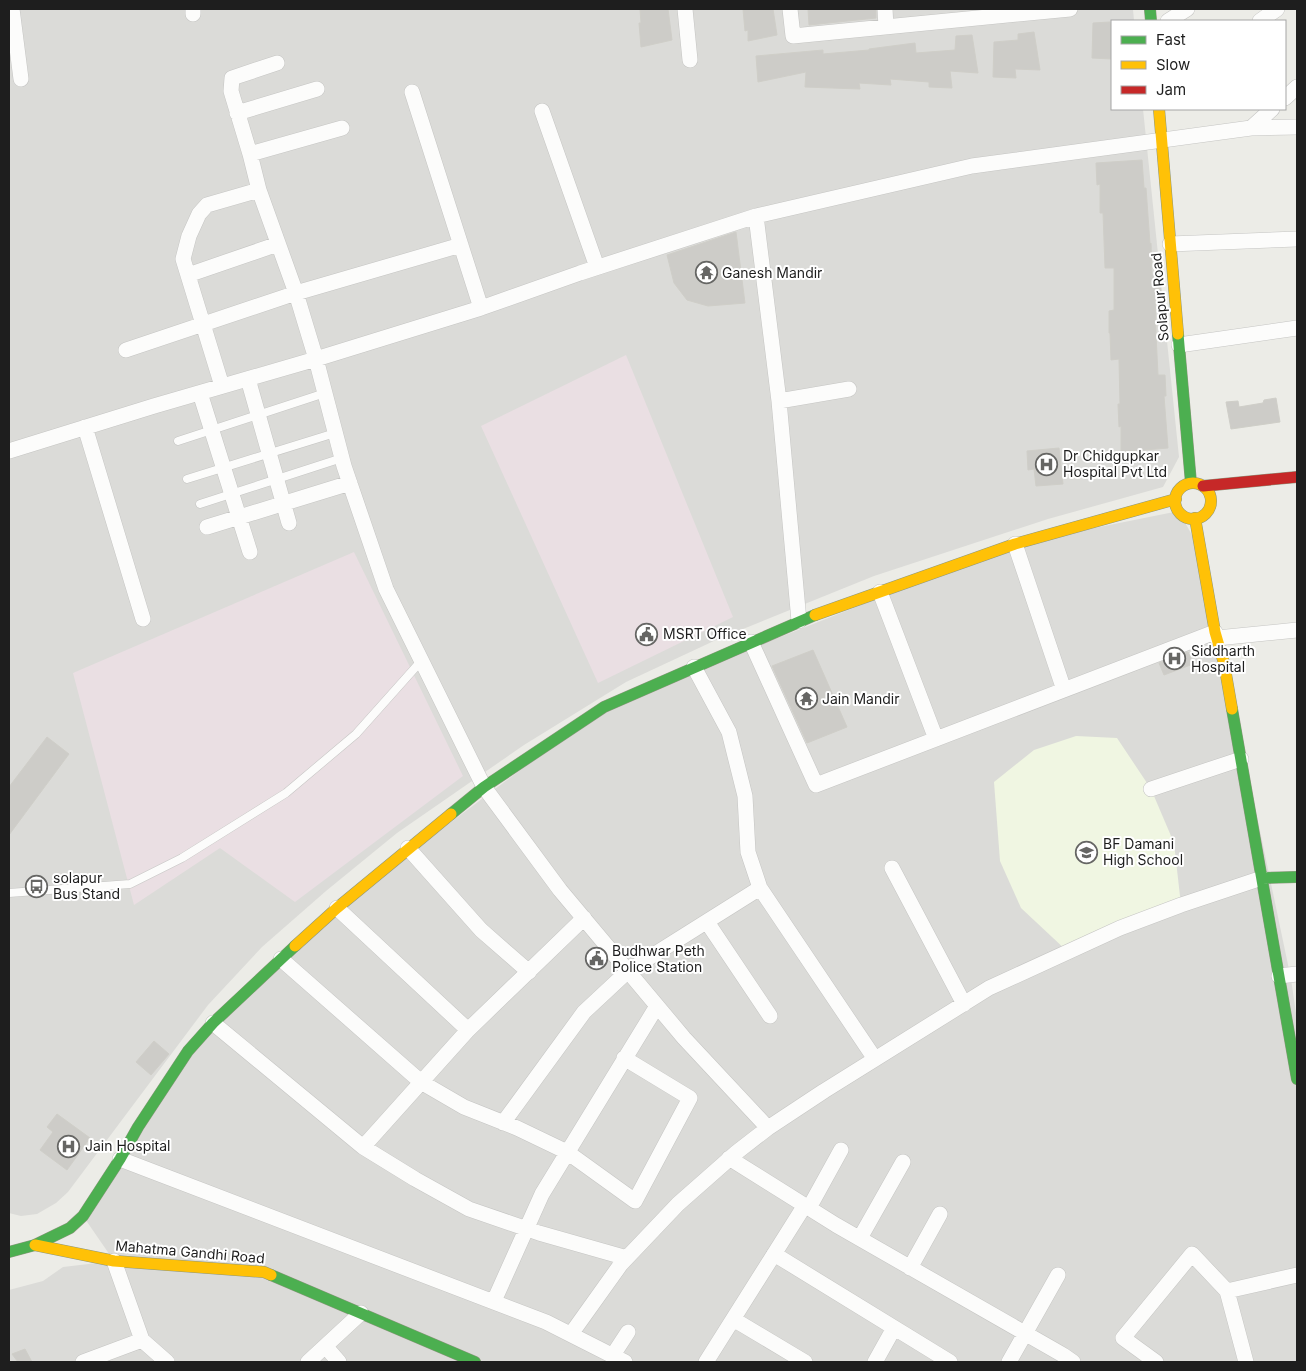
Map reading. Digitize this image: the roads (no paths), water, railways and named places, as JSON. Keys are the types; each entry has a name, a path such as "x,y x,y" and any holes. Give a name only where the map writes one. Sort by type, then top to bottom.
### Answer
{"main road":[{"name":"Solapur Road","path":"1158,110 1192,483"},
{"path":"1204,486 1216,500 1204,515 1189,518 1179,511 1176,500 1177,493 1182,487 1192,483 1204,486 1297,476"},
{"path":"9,1252 35,1245 70,1228 83,1216 188,1051 213,1023 281,959 337,908 484,787 604,707 799,621 1015,544 1176,500"},
{"path":"1196,518 1216,635 1224,663 1297,1079"},
{"path":"1262,878 1297,877"},
{"name":"Mahatma Gandhi Road","path":"35,1245 114,1261 264,1272 476,1362"}],"street":[{"path":"12,9 21,79"},
{"path":"686,9 690,60"},
{"path":"790,9 793,36 886,27 985,13 1070,9"},
{"path":"885,9 886,27"},
{"path":"1170,20 1187,9"},
{"path":"1262,20 1278,9"},
{"path":"277,63 232,78 231,91 250,154 258,190 296,293 316,359 342,458 386,589 484,787 560,890 656,1006 768,1128"},
{"path":"1286,97 1297,86"},
{"path":"237,113 317,89"},
{"path":"412,92 481,308"},
{"path":"1251,128 1271,110"},
{"path":"542,111 596,267"},
{"path":"9,451 481,308 596,267 756,216 972,166 1251,128 1297,127"},
{"path":"250,154 342,128"},
{"path":"222,386 183,259 189,236 199,214 207,205 258,190"},
{"path":"756,216 779,401 799,621"},
{"path":"1170,244 1297,239"},
{"path":"188,275 278,244"},
{"path":"126,350 296,293 461,245"},
{"path":"1179,345 1297,328"},
{"path":"248,379 289,523"},
{"path":"779,401 848,389"},
{"path":"200,393 250,552"},
{"path":"85,428 143,619"},
{"path":"207,527 350,483"},
{"path":"1015,544 1064,690"},
{"path":"880,592 936,739"},
{"path":"751,642 816,785 1064,690 1216,635 1297,630"},
{"path":"694,667 728,732 745,796 748,852 760,888 875,1059"},
{"path":"1151,789 1241,759"},
{"path":"408,848 481,930 529,972"},
{"path":"892,868 964,1004"},
{"path":"571,1334 627,1258 678,1204 729,1158 768,1128 989,988 1120,928 1262,878"},
{"path":"503,1123 584,1012 628,971 760,888"},
{"path":"337,908 468,1030"},
{"path":"363,1146 468,1030 584,918"},
{"path":"707,922 770,1016"},
{"path":"281,959 421,1082 464,1107 567,1152 635,1201 690,1098 624,1058"},
{"path":"1279,976 1297,974"},
{"path":"494,1302 542,1194 656,1006"},
{"path":"213,1023 363,1146 415,1180 469,1208 527,1228 627,1258"},
{"path":"706,1362 841,1150"},
{"path":"729,1158 910,1268 1025,1333 1069,1361"},
{"path":"120,1159 494,1302 571,1334 619,1359 628,1332"},
{"path":"860,1238 903,1162"},
{"path":"910,1268 940,1214"},
{"path":"774,1254 950,1362"},
{"path":"1156,1362 1123,1338 1192,1254 1227,1291 1246,1362"},
{"path":"114,1261 142,1340 167,1362"},
{"path":"1009,1362 1058,1275"},
{"path":"1227,1291 1297,1275"},
{"path":"308,1362 361,1314"},
{"path":"733,1319 805,1362"},
{"path":"875,1362 894,1328"},
{"path":"83,1362 142,1340"},
{"path":"326,1347 339,1362"}],"lane":[{"path":"178,441 325,393"},
{"path":"186,479 335,433"},
{"path":"200,504 342,458"},
{"path":"9,893 130,884 182,858 293,787 356,734 422,660"}],"place":[{"name":"Ganesh Mandir","path":"706,273"},
{"name":"Dr Chidgupkar Hospital Pvt Ltd","path":"1047,464"},
{"name":"MSRT Office","path":"647,634"},
{"name":"Siddharth Hospital","path":"1175,659"},
{"name":"Jain Mandir","path":"806,699"},
{"name":"BF Damani High School","path":"1087,852"},
{"name":"solapur Bus Stand","path":"37,886"},
{"name":"Budhwar Peth Police Station","path":"596,959"},
{"name":"Jain Hospital","path":"69,1146"}]}
